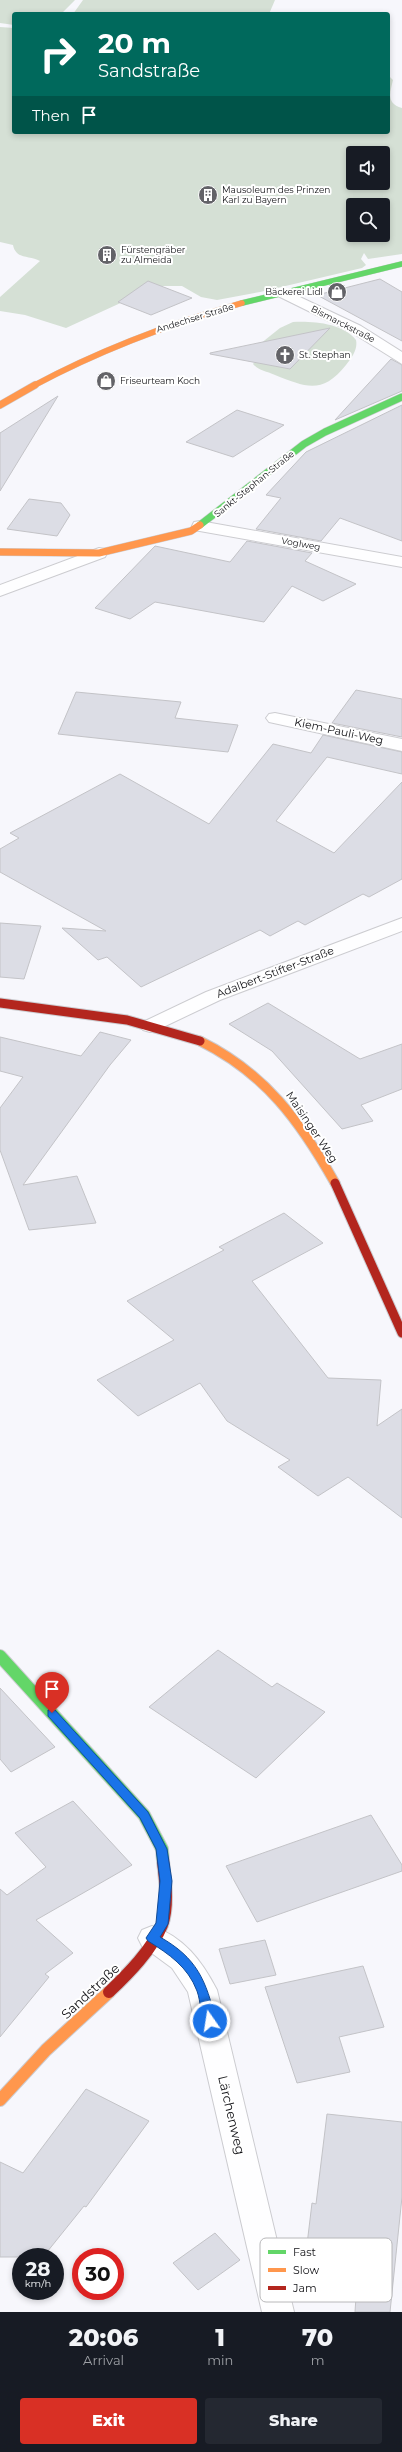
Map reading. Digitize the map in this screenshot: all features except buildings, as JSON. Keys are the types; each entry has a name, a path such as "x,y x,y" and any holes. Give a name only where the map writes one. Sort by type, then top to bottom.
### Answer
{"street":[{"name":"Andechser Straße","path":"3,401 39,381 167,325 283,293 402,264"},
{"name":"Bismarckstraße","path":"283,293 356,329 402,359"},
{"name":"Sankt-Stephan-Straße","path":"0,591 99,554 180,535 200,526 304,444 325,432 402,398"},
{"name":"Voglweg","path":"200,526 402,562"},
{"name":"Sankt-Stephan-Straße","path":"0,552 99,554"},
{"name":"Kiem-Pauli-Weg","path":"276,718 402,745"},
{"name":"Adalbert-Stifter-Straße","path":"150,1026 213,996 402,924"},
{"name":"Maisinger Weg","path":"0,1003 150,1026 188,1037 238,1061 274,1093 304,1132 335,1183 367,1250 392,1315 402,1333"},
{"name":"Sandstraße","path":"0,1656 144,1815 162,1849 166,1881 162,1924 128,1975 46,2050 0,2100"},
{"name":"Lärchenweg","path":"152,1938 175,1951 187,1963 202,1990 261,2238"},
{"name":"Lärchenweg","path":"276,2302 278,2312"}],"shaded area":[{"path":"0,0 75,0 63,12 12,12 12,25 0,23"},
{"path":"83,0 275,0 270,12 74,12"},
{"path":"0,27 12,28 12,134 390,134 390,97 393,103 402,108 402,254 368,259 364,253 361,259 366,265 362,268 260,292 217,300 201,297 182,286 163,286 138,295 66,328 25,315 0,311 0,297 40,261 17,253 13,245 0,242"},
{"path":"390,77 393,80 390,93"},
{"path":"293,322 327,324 343,330 356,340 354,353 346,365 329,381 321,385 313,386 296,383 263,371 253,364 259,356 255,348 280,328"}],"traffic: fast":[{"path":"242,303 402,264"},
{"path":"200,525 304,444 325,432 402,397"},
{"path":"0,1656 144,1815 162,1849 163,1861"}],"traffic: slow":[{"path":"0,405 58,373 117,345 179,322 242,303"},
{"path":"0,552 99,553 191,531 200,525"},
{"path":"200,1041 223,1052 262,1082 295,1119 323,1161 335,1183"},
{"path":"0,2100 46,2050 109,1992"}],"traffic: jam":[{"path":"0,1003 127,1020 200,1041"},
{"path":"335,1183 402,1333"},
{"path":"109,1992 138,1961 162,1925 165,1903 163,1861"}],"place":[{"name":"Mausoleum des Prinzen Karl zu Bayern","path":"208,195"},
{"name":"Fürstengräber zu Almeida","path":"107,255"},
{"name":"Bäckerei Lidl","path":"337,292"},
{"name":"St. Stephan","path":"285,355"},
{"name":"Friseurteam Koch","path":"106,381"}],"route":[{"path":"52,1713 144,1815 162,1849 166,1881 162,1924 152,1938 175,1951 187,1963 202,1990 210,2021"}]}
